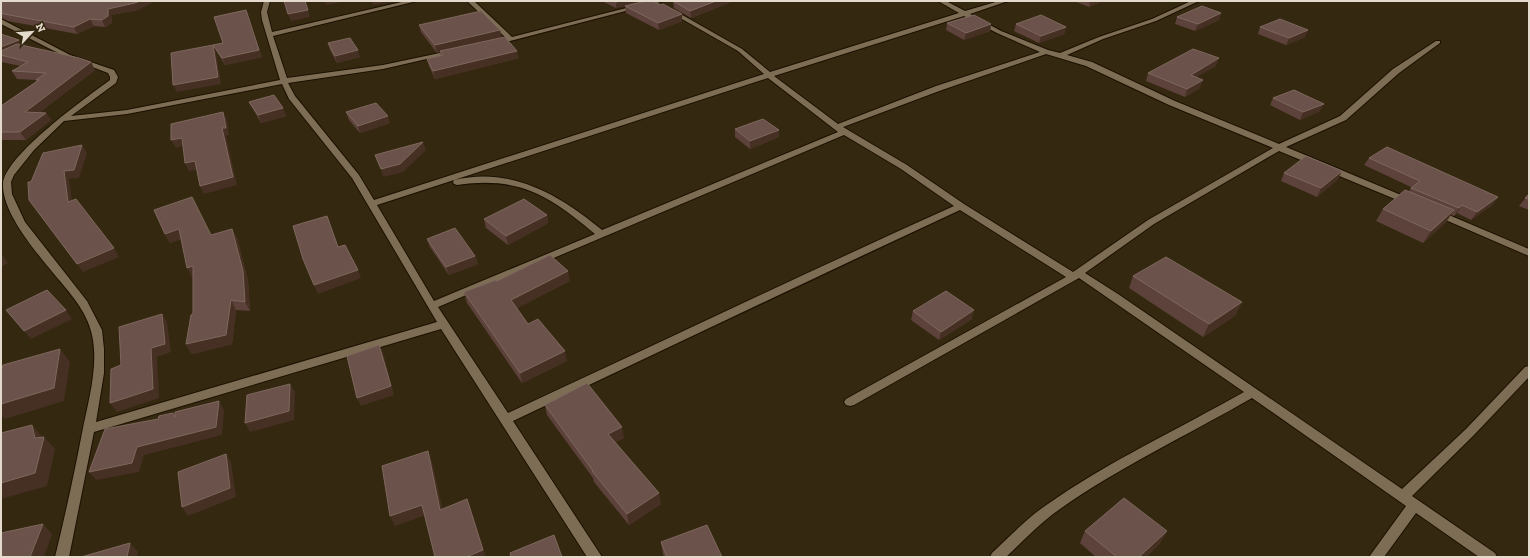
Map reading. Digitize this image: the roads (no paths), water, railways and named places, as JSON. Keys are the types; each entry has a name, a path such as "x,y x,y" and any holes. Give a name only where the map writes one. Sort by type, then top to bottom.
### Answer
{"street":[{"path":"267,1 264,12 284,81 302,110 356,177 432,306 595,557"},
{"path":"270,35 414,1"},
{"path":"470,1 510,39"},
{"path":"488,45 657,1 740,50 806,106 836,127 904,167 961,206 1075,275 1114,296 1252,393 1416,504 1490,557"},
{"path":"941,1 1015,40 1046,52 1089,64 1172,103 1280,147 1529,253"},
{"path":"372,204 1005,1"},
{"path":"1182,1 1194,2"},
{"path":"1061,55 1101,38 1154,20 1194,2"},
{"path":"1,21 68,56 111,72 114,77 113,81 52,128 13,169 7,182 9,198 28,234 84,304 97,334 100,361 89,429 62,557"},
{"path":"850,402 1075,275 1151,222 1280,147 1343,118 1396,71 1438,42"},
{"path":"62,119 127,112 284,81 383,67 459,51"},
{"path":"836,127 939,88 1046,52"},
{"path":"432,306 844,132"},
{"path":"436,184 482,179 501,180 520,184 548,196 584,220 601,234"},
{"path":"506,419 661,347 791,283 961,206"},
{"path":"89,429 444,324"},
{"path":"1403,496 1470,432 1529,370"},
{"path":"996,557 1035,522 1068,498 1127,461 1201,423 1252,393"},
{"path":"1376,557 1416,504"}]}
